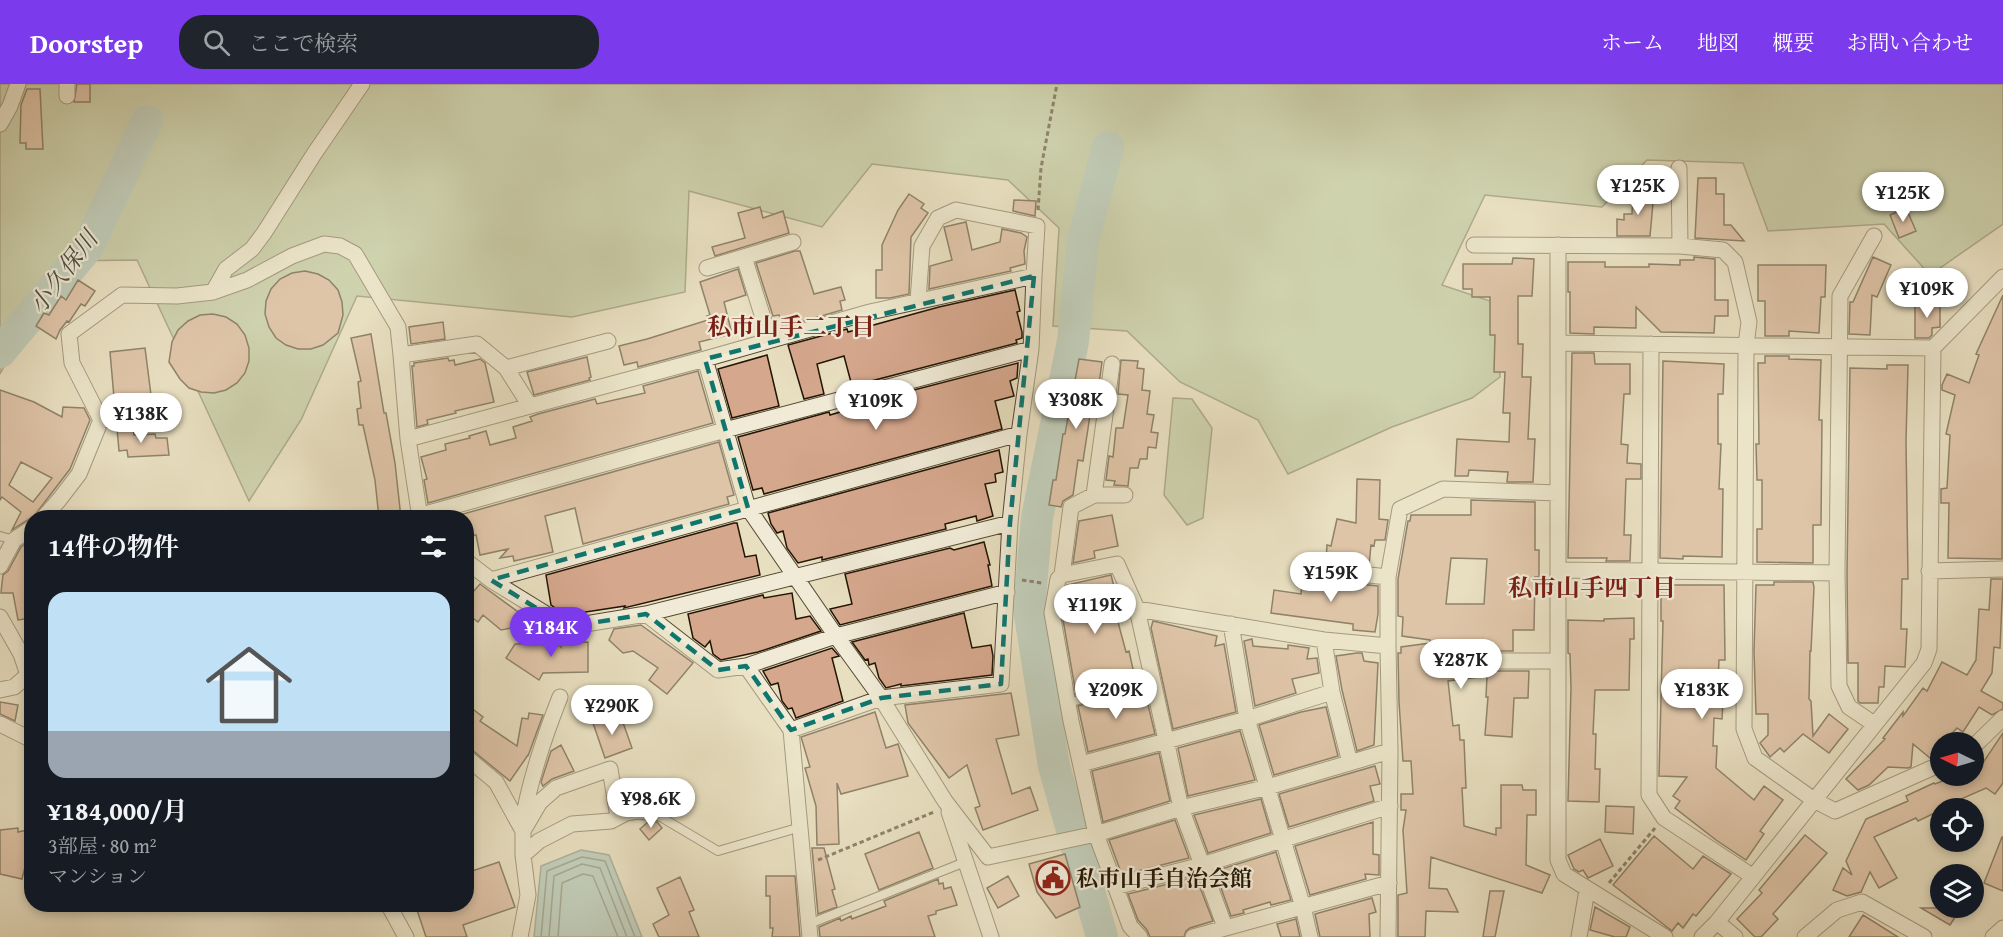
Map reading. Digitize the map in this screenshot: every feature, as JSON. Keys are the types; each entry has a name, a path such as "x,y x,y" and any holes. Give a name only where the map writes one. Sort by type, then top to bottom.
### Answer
{"street":[{"path":"0,124 18,84"},
{"path":"213,292 226,269 252,249 264,233 362,84"},
{"path":"1679,168 1680,246"},
{"path":"791,730 881,698 1001,684 1010,523 1030,349 1037,225 956,210 938,218 922,246 918,302"},
{"path":"1874,236 1840,296 1837,573 1839,686 1849,707 1874,724"},
{"path":"707,268 793,242"},
{"path":"50,510 79,474 101,420 72,363 69,334 122,295 177,296 213,292 247,280 292,256 324,244 340,246 355,254 398,327 408,439 418,510"},
{"path":"1474,245 1680,246 1723,250 1735,262 1749,322 1746,345 1744,729 1755,758 1814,800 1835,811 1930,769"},
{"path":"1558,245 1558,861 1564,874 1665,937"},
{"path":"744,256 770,340"},
{"path":"408,439 870,312 1034,276"},
{"path":"1702,937 1717,922 1924,663 1929,649 1933,348 2003,277"},
{"path":"506,368 608,341"},
{"path":"1558,343 1933,348"},
{"path":"401,355 477,344 506,368 530,406"},
{"path":"1652,344 1649,795 1664,818 1752,876"},
{"path":"444,510 725,430 1030,349"},
{"path":"705,359 748,508 881,698 946,804 987,857 1096,834 1181,808 1268,787 1390,751"},
{"path":"1094,495 1112,364"},
{"path":"101,420 144,416"},
{"path":"491,580 1019,434"},
{"path":"1388,937 1390,751 1388,577 1400,509 1443,489 1557,493"},
{"path":"1125,495 1094,495 1071,507 1062,575 1058,579 1052,613 1068,704 1096,834 1130,926 1140,937"},
{"path":"474,567 567,627 646,614 1010,523"},
{"path":"0,566 7,538 24,531"},
{"path":"1062,575 1118,564 1137,609 1181,808 1226,927"},
{"path":"1312,568 1388,577"},
{"path":"1929,571 2003,569"},
{"path":"1558,570 1837,573"},
{"path":"646,614 718,670 746,666 836,636 1007,592"},
{"path":"1137,609 1324,640 1388,646"},
{"path":"0,617 24,661"},
{"path":"1231,624 1247,719 1284,839 1310,937"},
{"path":"1324,640 1332,692 1350,763"},
{"path":"1487,661 1558,661"},
{"path":"746,666 791,730 810,931"},
{"path":"0,690 14,687 24,679"},
{"path":"1081,764 1247,719 1332,692"},
{"path":"520,937 528,895 522,830 527,792 540,749 560,698"},
{"path":"1984,736 2003,718"},
{"path":"0,724 24,736"},
{"path":"474,764 496,782 522,830"},
{"path":"522,830 540,802 556,788 610,770 618,817"},
{"path":"946,804 991,937"},
{"path":"1115,887 1202,865 1390,806"},
{"path":"523,855 539,841 572,824 611,821 638,811 654,813"},
{"path":"1193,937 1389,883"},
{"path":"1579,937 1593,892"},
{"path":"1805,937 1837,910 1862,902 1924,937"},
{"path":"392,912 406,937"},
{"path":"1717,922 1735,937"},
{"path":"1994,937 2003,928"}],"lane":[{"path":"1068,704 1153,680"},
{"path":"654,813 718,850 801,827"},
{"path":"810,931 965,862"}],"path":[{"path":"1037,225 1041,168 1057,84"},
{"path":"1023,580 1041,584"},
{"path":"803,867 946,804"},
{"path":"1593,892 1664,818"}],"highlighted area":[{"path":"1034,276 1010,523 1001,684 881,698 791,730 746,666 718,670 646,614 567,627 491,580 748,508 705,359"}],"green space":[{"path":"0,84 2003,84 2003,224 1930,275 1884,224 1768,231 1743,163 1647,160 1602,207 1485,195 1442,285 1496,303 1500,377 1472,398 1392,427 1288,474 1258,420 1180,382 1127,331 1053,326 1059,228 1008,180 872,164 822,227 689,191 685,292 572,317 357,296 301,420 249,501 137,260 61,261 0,374"},
{"path":"1173,398 1192,399 1212,428 1203,518 1187,525 1164,495"}],"water":[{"path":"581,850 609,855 642,937 534,937 541,866"}],"building":[{"path":"77,84 90,84 90,102 74,102"},
{"path":"27,89 40,89 43,149 26,149 26,143 20,143 21,105"},
{"path":"1698,178 1716,178 1716,194 1724,194 1724,225 1731,225 1744,241 1695,238"},
{"path":"1633,191 1654,192 1650,236 1617,236 1617,219 1624,220 1624,214 1632,214"},
{"path":"909,194 924,204 921,208 928,213 911,237 909,294 876,298 876,270 882,270 882,245 898,210"},
{"path":"1014,200 1036,201 1035,216 1013,211"},
{"path":"760,207 763,218 783,211 789,233 715,256 712,247 745,238 738,213"},
{"path":"1906,208 1916,231 1899,238 1890,215"},
{"path":"966,222 972,250 1000,242 1002,229 1021,233 1027,237 1024,251 1025,264 1010,268 1011,271 929,289 930,266 952,260 944,227"},
{"path":"800,251 814,294 841,287 845,300 840,301 842,310 783,327 779,315 773,316 756,263"},
{"path":"1694,257 1715,259 1715,300 1728,300 1728,316 1715,316 1714,333 1661,332 1636,307 1636,328 1594,327 1594,334 1570,333 1568,262 1605,262 1605,267 1649,267 1649,264 1680,265 1680,260 1694,260"},
{"path":"1873,257 1891,265 1877,297 1872,295 1870,335 1849,334 1850,302 1853,302"},
{"path":"1513,258 1534,259 1532,296 1518,296 1518,344 1523,344 1522,377 1531,377 1528,439 1535,439 1533,482 1507,482 1508,472 1469,470 1468,476 1455,476 1457,439 1509,442 1510,413 1503,413 1505,372 1494,372 1495,335 1490,335 1490,297 1472,297 1472,289 1463,289 1463,264 1512,264"},
{"path":"1758,265 1826,265 1825,297 1821,297 1819,333 1789,331 1789,336 1765,336 1765,301 1758,301"},
{"path":"738,269 746,295 724,302 732,334 699,342 701,350 638,367 637,362 624,365 619,346 708,320 707,316 710,315 700,282"},
{"path":"305,271 329,280 338,290 343,315 338,333 323,345 311,349 298,349 276,338 265,314 266,301 271,289 280,279 292,273"},
{"path":"78,280 95,291 85,306 81,304 69,322 67,321 56,339 36,326 44,313 49,315 61,296 66,300"},
{"path":"1015,290 1022,332 1022,338 1016,340 1017,343 852,386 844,356 817,364 824,394 804,399 788,345"},
{"path":"2003,295 2002,559 1948,558 1949,503 1941,503 1941,489 1947,488 1950,435 1946,434 1955,395 1942,390 1942,385 1947,374 1969,383 1979,355 1976,354"},
{"path":"1915,302 1940,302 1940,327 1932,328 1932,335 1929,338 1915,338"},
{"path":"213,314 226,317 237,324 245,335 249,348 249,361 245,373 237,383 226,390 214,393 189,388 169,362 172,342 178,330 188,321 200,315"},
{"path":"443,322 445,339 411,344 409,327"},
{"path":"371,334 395,463 400,510 378,510 375,480 363,425 359,425 357,409 361,408 358,382 361,381 351,338"},
{"path":"145,348 152,403 115,409 110,352"},
{"path":"1572,353 1594,353 1595,364 1630,364 1630,394 1624,394 1621,444 1628,445 1627,463 1641,464 1641,479 1626,479 1624,535 1631,535 1630,561 1606,561 1607,558 1568,558"},
{"path":"767,355 779,406 732,418 718,369"},
{"path":"1765,356 1821,360 1819,420 1822,420 1821,525 1813,525 1813,563 1757,562 1757,529 1762,529 1762,480 1757,480 1756,444 1759,444 1758,363 1765,363"},
{"path":"587,357 590,380 534,395 527,372"},
{"path":"448,358 449,361 454,360 455,365 480,359 485,363 494,402 427,420 428,424 417,427 412,366 414,363"},
{"path":"1079,359 1102,362 1094,410 1091,409 1083,461 1078,460 1073,495 1063,501 1061,507 1049,505 1053,480 1056,480"},
{"path":"1121,360 1138,361 1137,368 1144,369 1142,390 1150,391 1147,414 1154,415 1151,432 1158,433 1156,448 1148,447 1147,459 1140,459 1138,468 1130,468 1128,486 1114,485 1115,481 1106,480 1109,456 1113,457 1116,428 1123,428 1128,395 1118,394"},
{"path":"1663,361 1724,364 1723,394 1718,394 1718,444 1721,444 1719,489 1723,489 1722,557 1660,558"},
{"path":"1018,363 1017,378 1010,381 1014,396 995,401 1002,429 764,494 762,488 753,490 738,437 829,412 830,415 857,407 856,405"},
{"path":"1887,365 1908,365 1906,441 1908,579 1902,579 1901,629 1907,629 1905,667 1885,666 1884,687 1879,687 1878,703 1860,703 1858,701 1858,663 1848,663 1850,368 1887,369"},
{"path":"698,371 713,423 428,503 424,480 427,479 421,457 446,450 445,444 470,438 469,436 486,431 490,445 516,438 513,427 532,421 530,417 538,414 595,399 597,404 645,393 643,386"},
{"path":"0,390 34,402 62,417 63,407 84,408 90,420 70,469 39,510 24,510 24,522 12,530 21,512 2,497 0,500","holes":["21,462 52,478 33,502 9,485"]},
{"path":"133,427 134,435 155,434 156,438 167,438 169,455 128,457 127,450 119,451 117,428"},
{"path":"719,442 734,495 727,497 729,504 583,544 575,508 545,516 553,552 514,561 513,556 500,558 508,549 480,555 476,535 474,535 474,511"},
{"path":"999,450 1003,472 995,474 996,482 985,484 993,516 977,521 976,516 945,524 946,529 822,560 822,557 798,563 787,548 783,531 777,533 771,524 768,513"},
{"path":"1357,479 1380,480 1379,519 1388,520 1385,540 1375,540 1374,546 1371,545 1369,565 1326,561 1327,545 1331,546 1337,519 1356,523"},
{"path":"1471,500 1535,502 1535,550 1539,550 1539,577 1535,577 1534,630 1513,630 1513,651 1486,651 1477,660 1479,666 1486,671 1529,671 1528,698 1514,698 1512,737 1485,735 1487,676 1448,681 1453,726 1459,725 1460,740 1464,740 1466,788 1462,788 1464,826 1496,835 1496,828 1501,828 1501,785 1522,785 1523,790 1536,790 1536,815 1527,815 1526,865 1550,875 1542,893 1431,857 1429,888 1447,889 1458,912 1426,911 1425,937 1398,937 1398,895 1407,893 1403,830 1406,810 1401,810 1401,794 1413,794 1411,761 1403,761 1398,653 1401,653 1401,647 1430,643 1430,640 1402,636 1403,617 1398,616 1398,579 1408,521 1411,515 1471,515","holes":["1451,558 1487,559 1484,604 1446,604"]},
{"path":"1112,515 1118,546 1094,551 1095,558 1073,563 1079,521"},
{"path":"737,523 745,557 756,555 760,575 624,608 625,606 566,615 551,605 546,575"},
{"path":"984,542 992,586 840,625 830,609 852,604 845,574"},
{"path":"24,545 24,619 18,620 13,593 1,593 3,575 8,571"},
{"path":"1111,575 1123,621 1118,622 1126,652 1129,651 1135,678 1076,694 1062,614 1066,613 1064,604 1067,585"},
{"path":"1303,575 1311,579 1378,586 1378,614 1375,632 1353,630 1353,624 1271,613 1274,590 1301,594"},
{"path":"1991,579 2003,579 2000,648 1994,647 1992,673 1981,691 2003,703 2003,709 1992,715 1979,707 1963,732 1957,728 1953,732 1930,732 1930,758 1913,744 1911,767 1888,767 1869,785 1858,790 1846,779 1885,739 1883,738 1903,712 1903,716 1923,688 1927,691 1942,662 1967,675 1976,660 1979,609 1989,610"},
{"path":"1774,582 1813,582 1809,699 1813,736 1829,714 1848,729 1829,753 1803,734 1784,752 1780,748 1770,757 1760,743 1768,735 1768,714 1756,714 1754,651 1756,585 1774,585"},
{"path":"480,584 525,617 516,627 501,630 483,615 478,622 474,619 474,591"},
{"path":"1661,585 1724,585 1725,660 1719,660 1717,703 1723,703 1722,719 1714,718 1713,746 1717,746 1716,768 1754,800 1764,786 1783,800 1760,831 1764,834 1746,860 1675,808 1680,801 1673,796 1687,777 1659,776 1663,621 1661,621"},
{"path":"792,593 796,619 810,616 821,631 758,652 721,660 713,654 710,641 705,647 693,638 688,614 763,595 764,598"},
{"path":"964,613 972,648 991,645 992,675 901,686 901,684 886,688 879,678 875,663 869,665 868,659 865,660 852,642"},
{"path":"1634,618 1634,639 1630,639 1629,690 1595,690 1593,734 1596,734 1595,769 1600,769 1599,802 1568,801 1571,688 1568,620 1604,621 1604,619"},
{"path":"1153,621 1217,636 1215,646 1224,644 1236,712 1173,729 1151,628"},
{"path":"641,625 693,663 667,694 649,680 658,668 633,651 623,653 609,640 614,629"},
{"path":"1252,639 1253,646 1288,649 1288,645 1309,648 1307,659 1317,658 1319,673 1292,679 1296,693 1255,706 1244,641"},
{"path":"588,642 588,672 543,673 539,680 506,658 515,644 556,643 561,647 560,643"},
{"path":"832,648 839,656 832,658 843,701 796,718 792,708 788,709 782,701 778,683 771,685 763,671"},
{"path":"1362,653 1364,661 1378,663 1374,745 1357,751 1336,656"},
{"path":"1144,688 1155,734 1088,752 1078,706"},
{"path":"1011,693 1019,735 996,739 1012,794 1030,787 1038,810 983,830 975,808 980,806 967,765 949,778 908,723 905,705"},
{"path":"0,702 18,705 15,721 0,714"},
{"path":"1326,707 1338,756 1274,775 1259,725"},
{"path":"474,710 483,717 480,721 517,746 522,718 528,719 529,713 543,715 528,756 510,781 474,752"},
{"path":"875,712 886,748 898,744 908,776 841,794 837,783 839,844 817,845 816,806 805,768 810,767 801,737"},
{"path":"620,714 632,748 605,758 593,723"},
{"path":"1240,731 1255,780 1188,796 1178,748"},
{"path":"2003,733 2003,783 1995,794 1986,788 1963,798 1930,798 1930,815 1918,821 1916,818 1874,837 1897,878 1879,888 1870,872 1861,892 1847,896 1833,890 1843,868 1852,875 1846,861 1866,819 1908,801 1906,796 1930,785 1984,786 1984,761"},
{"path":"561,745 574,771 552,779 543,786 541,782 551,751"},
{"path":"1159,753 1170,801 1103,822 1092,771"},
{"path":"1375,766 1380,784 1370,786 1374,801 1289,827 1279,794"},
{"path":"1261,799 1271,833 1208,853 1194,815"},
{"path":"1606,806 1634,807 1633,834 1605,832"},
{"path":"1175,820 1189,858 1122,875 1109,840"},
{"path":"648,822 657,822 662,828 649,840 640,829"},
{"path":"1373,822 1373,854 1379,855 1379,875 1365,874 1366,879 1310,895 1295,846"},
{"path":"18,828 18,832 24,831 22,879 0,874 0,830"},
{"path":"919,832 933,868 879,890 865,854"},
{"path":"1805,835 1827,853 1773,914 1778,919 1761,937 1755,937 1737,919 1762,893 1759,890"},
{"path":"1654,836 1693,869 1703,856 1731,874 1696,916 1693,914 1683,928 1678,923 1672,931 1613,885"},
{"path":"2002,837 2003,837 2003,891 1984,883"},
{"path":"1600,839 1613,866 1588,878 1583,870 1579,872 1574,869 1568,855"},
{"path":"812,848 824,848 835,889 832,890 837,907 818,914"},
{"path":"1276,852 1291,900 1271,905 1270,902 1231,916 1215,871"},
{"name":"私市山手自治会館","path":"1065,854 1080,907 1056,918 1037,892 1029,864"},
{"path":"499,862 515,907 463,925 467,937 426,937 418,912 474,912 474,870"},
{"path":"766,876 795,876 800,937 772,937 770,896 766,896"},
{"path":"1008,876 1019,896 998,908 987,888"},
{"path":"680,877 694,910 689,912 699,937 659,937 653,924 669,915 657,888"},
{"path":"1196,877 1213,921 1190,928 1184,937 1150,937 1138,920 1128,894"},
{"path":"938,879 939,884 943,883 944,889 951,887 957,905 936,911 936,914 928,916 935,937 820,937 819,927 840,918 841,921 851,916 852,919 886,906 884,901"},
{"path":"1490,891 1504,891 1495,937 1483,937"},
{"path":"1372,898 1376,912 1369,914 1370,937 1320,937 1315,914"},
{"path":"1595,907 1630,927 1626,937 1615,937 1590,930"},
{"path":"1921,908 1930,908 1930,913"},
{"path":"1863,915 1898,937 1849,937"},
{"path":"1938,918 1955,918 1950,925"},
{"path":"1296,919 1300,937 1281,937 1277,924"}],"waterway":[{"name":"小久保川","path":"0,352 88,247 147,121"},
{"path":"1102,937 1054,766 1029,609 1037,518 1073,341 1083,241 1108,147"}],"place":[{"name":"私市山手自治会館","path":"1053,878"}],"district":[{"name":"私市山手二丁目","path":"791,326"},
{"name":"私市山手四丁目","path":"1592,587"}]}
